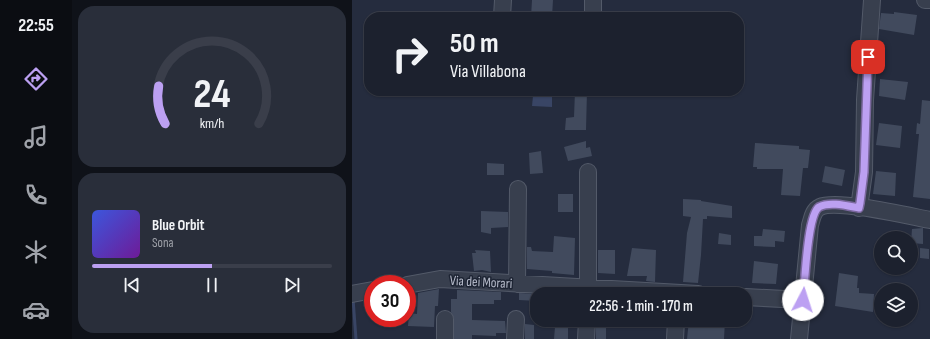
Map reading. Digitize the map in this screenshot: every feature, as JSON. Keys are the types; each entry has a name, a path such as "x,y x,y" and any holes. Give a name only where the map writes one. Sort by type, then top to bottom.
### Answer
{"street":[{"path":"502,12 503,0"},
{"path":"593,0 593,12"},
{"path":"859,208 864,172 865,100 872,0"},
{"path":"588,172 588,287"},
{"path":"517,284 518,188"},
{"path":"799,339 810,225 814,213 818,208 829,205 859,208 930,220"},
{"name":"Via dei Morari","path":"416,283 440,279 547,287"},
{"path":"352,294 364,292"},
{"path":"752,297 803,300"},
{"path":"445,339 446,319"},
{"path":"515,339 516,319"},
{"path":"586,339 587,327"},
{"path":"675,339 676,327"}],"water":[{"path":"533,96 552,97 552,107 532,106"}],"building":[{"path":"532,0 553,0 552,12 531,12"},
{"path":"894,12 917,15 914,35 879,29 881,13 894,14"},
{"path":"880,79 908,82 905,100 879,96"},
{"path":"575,96 587,96 586,130 565,130 566,118 574,117"},
{"path":"922,100 930,101 930,199 913,197 919,134 916,134 917,123 920,124"},
{"path":"879,123 902,126 900,148 876,145"},
{"path":"586,141 586,148 590,147 592,156 568,161 564,147"},
{"path":"755,143 799,146 799,149 810,150 808,168 803,168 800,196 781,195 783,169 757,169 757,167 753,167"},
{"path":"541,151 543,173 530,174 529,153"},
{"path":"487,163 504,164 504,175 487,175"},
{"path":"825,166 845,170 842,186 822,182"},
{"path":"876,171 896,173 895,196 873,194"},
{"path":"558,194 573,194 573,212 558,212"},
{"path":"683,199 701,200 732,206 732,218 707,216 707,219 703,219 698,283 683,282 687,233 691,217 683,216"},
{"path":"481,211 508,212 508,227 491,228 491,234 481,232"},
{"path":"923,228 923,244 918,244 918,231 912,231 912,229"},
{"path":"763,229 785,231 784,242 775,241 775,247 754,246 754,236 762,236"},
{"path":"719,233 731,235 731,245 718,244"},
{"path":"554,236 575,238 574,275 527,269 527,247 531,247 532,251 553,252"},
{"path":"632,248 656,250 655,282 646,281 647,276 627,276"},
{"path":"920,248 929,249 929,259 920,258"},
{"path":"475,250 490,251 491,272 482,270 474,271 472,253 476,253"},
{"path":"598,250 615,250 615,274 598,273"},
{"path":"754,261 778,264 776,284 752,283"},
{"path":"839,273 858,276 857,288 859,288 859,293 874,294 873,312 835,306"},
{"path":"439,289 438,306 435,306 434,327 416,326 418,293"},
{"path":"457,290 501,292 501,300 494,300 494,304 472,304 472,320 505,321 506,333 496,333 496,336 472,335 472,339 454,339 454,319 451,312 451,299 457,299"},
{"path":"519,293 530,294 530,301 519,300"},
{"path":"525,324 530,325 530,327 534,327 534,339 525,339"},
{"path":"555,327 568,327 568,339 554,339"},
{"path":"596,327 606,327 606,339 596,339"},
{"path":"688,327 725,327 724,339 687,339"}],"waterway":[{"path":"353,298 356,339"}],"route":[{"path":"803,300 810,225 814,213 818,208 829,205 859,208 864,172 865,100 868,57"}]}
